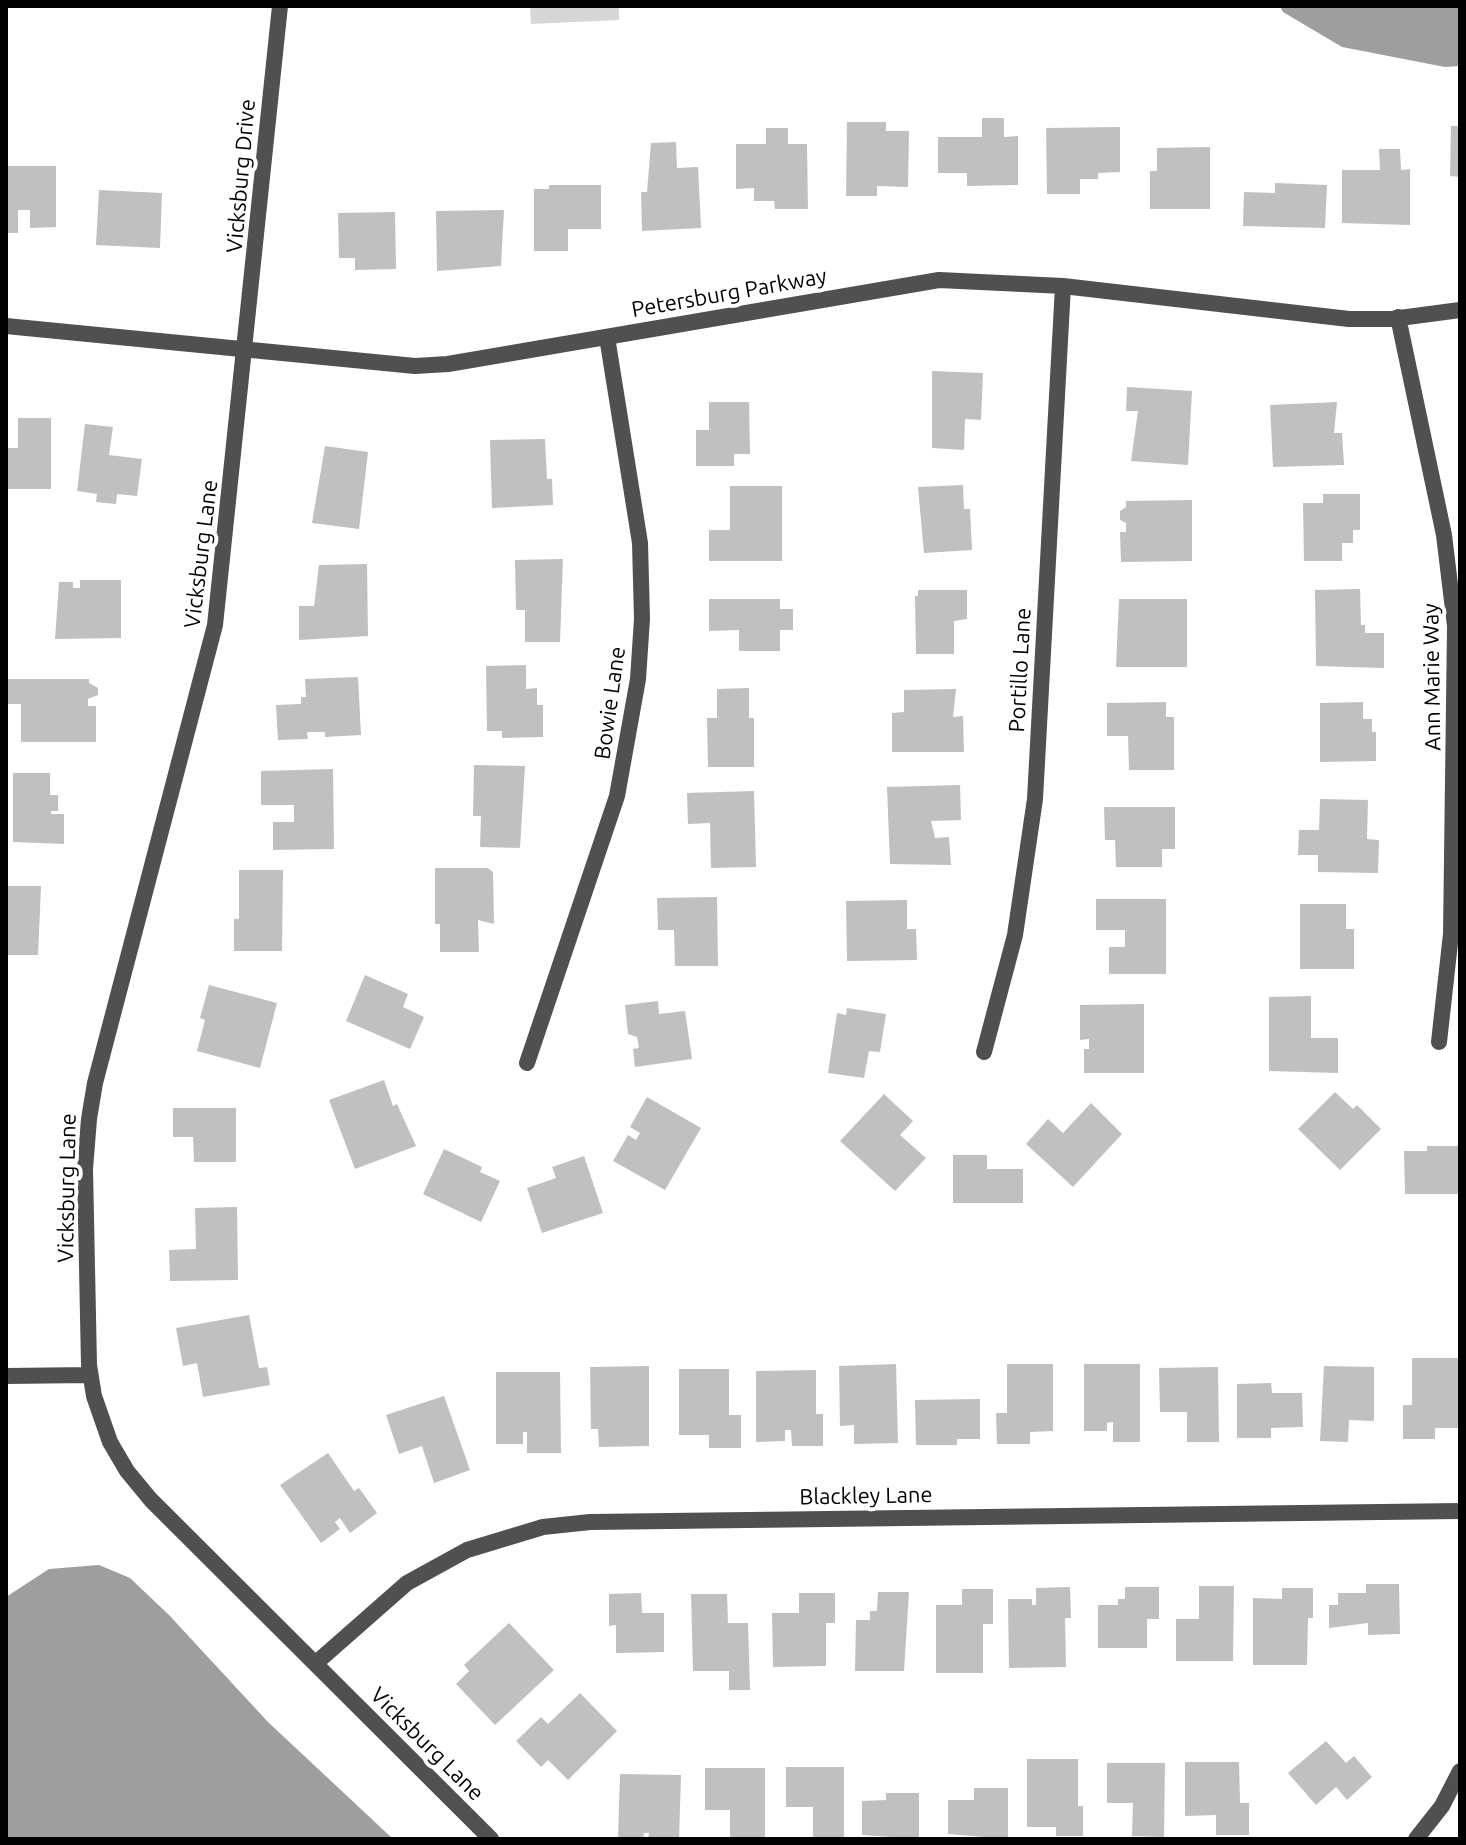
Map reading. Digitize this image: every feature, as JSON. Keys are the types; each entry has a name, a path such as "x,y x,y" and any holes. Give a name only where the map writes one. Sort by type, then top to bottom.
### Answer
{"street":[{"name":"Vicksburg Drive","path":"246,350 280,6"},
{"name":"Petersburg Parkway","path":"6,326 415,366 448,364 939,280 1063,286 1349,319 1460,310"},
{"name":"Portillo Lane","path":"984,1052 1015,935 1035,799 1063,286"},
{"name":"Ann Marie Way","path":"1398,317 1444,535 1455,626 1451,934 1439,1042"},
{"name":"Bowie Lane","path":"527,1063 617,796 638,679 642,619 640,543 607,337"},
{"name":"Vicksburg Lane","path":"246,350 222,580 209,659 91,1107 85,1169 90,1375 103,1423 127,1471 151,1500 491,1839"},
{"path":"6,1376 90,1375"},
{"name":"Blackley Lane","path":"316,1663 407,1583 467,1550 543,1527 590,1522 1460,1511"},
{"path":"1416,1839 1442,1806 1460,1771"}],"shaded area":[{"path":"530,6 619,6 619,20 531,24"},
{"path":"1280,6 1460,6 1460,66 1445,67 1342,47 1283,12"},
{"path":"99,1565 130,1578 169,1615 268,1722 393,1839 6,1839 6,1597 49,1569"}],"building":[{"path":"982,118 1004,118 1004,137 1018,136 1018,185 967,186 967,173 938,173 938,137 982,137"},
{"path":"847,122 886,122 886,131 909,131 908,187 877,186 877,196 846,196"},
{"path":"1451,126 1460,126 1460,177 1450,176"},
{"path":"1120,127 1120,172 1098,173 1098,179 1080,179 1080,194 1047,194 1046,128"},
{"path":"766,128 788,128 788,144 807,144 808,209 775,209 774,201 754,201 754,188 736,189 736,144 766,144"},
{"path":"676,142 677,168 698,167 701,228 642,231 641,192 647,192 651,143"},
{"path":"1210,147 1210,209 1150,209 1150,171 1157,171 1157,148"},
{"path":"1379,149 1400,149 1401,170 1410,169 1410,225 1342,223 1342,170 1380,170"},
{"path":"6,166 56,166 56,227 30,228 30,210 18,210 18,233 6,233"},
{"path":"1275,183 1327,185 1325,228 1243,226 1244,192 1275,193"},
{"path":"549,185 601,185 601,229 568,229 568,251 534,251 534,189 549,189"},
{"path":"99,190 162,193 160,248 96,245"},
{"path":"504,210 501,266 437,271 436,211"},
{"path":"395,212 396,269 355,270 355,258 339,258 338,213"},
{"path":"932,371 983,373 981,420 965,419 964,450 932,448"},
{"path":"1127,387 1192,391 1188,465 1131,461 1138,411 1126,411"},
{"path":"709,402 749,402 750,454 734,454 734,466 696,466 696,430 709,430"},
{"path":"1337,402 1334,433 1342,433 1344,465 1273,467 1270,405"},
{"path":"18,418 51,418 51,489 6,489 6,448 18,448"},
{"path":"85,424 113,427 109,455 142,459 137,496 117,494 116,504 96,502 97,494 77,491"},
{"path":"545,439 547,479 552,479 553,505 492,508 490,440"},
{"path":"325,446 368,452 359,529 312,523"},
{"path":"963,485 964,509 970,509 972,550 924,553 918,487"},
{"path":"730,486 782,486 782,561 709,561 709,530 730,530"},
{"path":"1323,494 1360,494 1360,530 1353,530 1353,543 1342,543 1342,561 1304,561 1303,503 1323,503"},
{"path":"1192,500 1192,561 1121,562 1120,532 1126,532 1126,523 1120,520 1120,511 1126,507 1126,501"},
{"path":"563,559 560,642 525,642 525,610 516,610 515,560"},
{"path":"367,564 368,636 299,640 299,606 314,606 319,565"},
{"path":"80,580 121,580 121,638 55,639 59,582 73,582 73,588 80,588"},
{"path":"1360,589 1361,625 1365,625 1365,633 1384,633 1384,668 1316,666 1315,590"},
{"path":"918,590 967,590 967,619 954,621 954,654 916,654 915,596 918,596"},
{"path":"709,599 780,599 780,609 793,609 793,630 780,630 780,651 739,651 739,630 709,631"},
{"path":"1119,599 1187,599 1187,667 1116,667"},
{"path":"526,665 526,689 537,688 537,705 543,705 543,737 502,738 502,731 487,731 486,666"},
{"path":"358,677 361,735 325,737 325,732 307,732 308,739 278,740 276,705 301,704 301,697 306,697 305,679"},
{"path":"6,679 89,679 89,683 98,688 98,695 88,699 88,706 96,706 96,742 21,742 21,704 6,704"},
{"path":"749,688 749,718 754,718 754,767 708,767 707,718 717,718 717,689"},
{"path":"956,689 953,717 963,716 964,752 892,752 892,713 904,712 904,690"},
{"path":"1166,702 1166,717 1174,717 1174,770 1129,770 1128,736 1107,736 1107,703"},
{"path":"1363,702 1363,719 1372,719 1372,732 1376,732 1376,761 1320,762 1320,703"},
{"path":"474,765 525,766 520,848 480,847 481,816 473,816"},
{"path":"333,769 334,849 273,850 273,822 294,822 294,805 261,805 261,771"},
{"path":"13,773 50,773 50,795 58,795 58,811 51,811 51,814 64,814 64,844 13,842"},
{"path":"960,785 961,820 931,821 935,838 949,837 951,865 890,864 887,787"},
{"path":"754,791 756,867 711,868 710,823 688,824 687,793"},
{"path":"1320,799 1368,800 1367,839 1379,840 1378,873 1318,872 1318,855 1298,855 1299,830 1319,830"},
{"path":"1104,807 1175,807 1175,849 1162,849 1162,867 1116,867 1115,840 1105,840"},
{"path":"435,868 488,868 493,872 494,924 478,920 479,952 440,952 440,924 435,924"},
{"path":"239,870 283,870 282,951 234,951 234,919 239,919"},
{"path":"6,886 41,886 38,955 6,955"},
{"path":"717,897 718,966 675,966 674,930 658,930 657,898"},
{"path":"1096,899 1166,899 1166,974 1109,974 1109,947 1125,947 1125,930 1096,930"},
{"path":"907,900 907,929 916,929 917,960 847,961 846,901"},
{"path":"1300,904 1346,904 1346,929 1354,929 1354,969 1300,969"},
{"path":"365,975 408,994 403,1007 424,1017 410,1049 346,1021"},
{"path":"209,985 277,1003 260,1068 197,1051 205,1020 200,1018"},
{"path":"1311,996 1311,1038 1338,1038 1338,1073 1269,1071 1269,997"},
{"path":"658,1001 659,1014 685,1011 692,1059 635,1067 633,1049 639,1048 637,1037 628,1034 625,1005"},
{"path":"1144,1004 1144,1073 1084,1073 1084,1049 1089,1049 1089,1039 1080,1040 1080,1005"},
{"path":"847,1008 886,1014 880,1052 869,1051 864,1078 828,1073 837,1013 846,1015"},
{"path":"384,1080 393,1106 397,1104 416,1146 355,1169 329,1100"},
{"path":"1335,1092 1353,1109 1357,1105 1381,1129 1340,1170 1298,1129"},
{"path":"884,1094 913,1121 900,1135 926,1158 895,1191 840,1141"},
{"path":"647,1097 701,1128 665,1190 613,1161 628,1135 636,1140 640,1133 630,1127"},
{"path":"1091,1103 1122,1134 1073,1187 1026,1144 1048,1119 1063,1133"},
{"path":"173,1108 236,1108 236,1162 194,1162 193,1137 173,1137"},
{"path":"1427,1146 1460,1146 1460,1194 1405,1194 1404,1151 1427,1151"},
{"path":"444,1149 482,1167 480,1172 500,1181 481,1222 423,1194"},
{"path":"953,1155 987,1155 987,1169 1023,1169 1023,1203 953,1203"},
{"path":"584,1156 603,1213 542,1233 527,1188 556,1178 552,1167"},
{"path":"237,1207 238,1280 170,1281 169,1250 196,1249 195,1208"},
{"path":"249,1315 259,1368 267,1367 270,1385 203,1397 197,1363 183,1366 176,1328"},
{"path":"1412,1358 1460,1358 1460,1428 1435,1428 1435,1439 1403,1439 1403,1405 1412,1405"},
{"path":"896,1364 898,1443 854,1444 854,1425 840,1426 839,1366"},
{"path":"1007,1364 1053,1364 1053,1431 1030,1432 1030,1444 997,1444 996,1413 1007,1413"},
{"path":"1084,1364 1140,1364 1140,1442 1113,1442 1113,1422 1107,1423 1107,1431 1084,1431"},
{"path":"649,1366 649,1446 599,1447 598,1429 591,1429 590,1367"},
{"path":"1324,1366 1374,1367 1374,1421 1349,1420 1348,1442 1320,1441"},
{"path":"1218,1367 1219,1442 1187,1442 1187,1412 1160,1412 1159,1368"},
{"path":"679,1369 729,1369 729,1415 741,1415 741,1448 709,1448 709,1435 679,1435"},
{"path":"816,1370 816,1414 823,1414 823,1446 792,1446 791,1430 785,1430 785,1441 756,1442 756,1371"},
{"path":"496,1372 560,1372 561,1453 527,1453 527,1432 523,1432 523,1444 496,1444"},
{"path":"1271,1383 1272,1393 1302,1393 1303,1427 1271,1428 1271,1438 1237,1438 1237,1384"},
{"path":"444,1396 470,1470 434,1483 422,1446 399,1454 386,1415"},
{"path":"980,1399 980,1439 957,1439 957,1445 916,1445 915,1400"},
{"path":"328,1453 354,1491 359,1488 377,1513 350,1533 340,1518 335,1522 340,1529 321,1543 280,1485"},
{"path":"1366,1584 1399,1584 1400,1634 1368,1635 1368,1623 1329,1628 1329,1605 1338,1605 1338,1593 1366,1593"},
{"path":"1199,1586 1234,1586 1233,1661 1176,1661 1176,1619 1199,1619"},
{"path":"1070,1587 1071,1618 1065,1618 1066,1667 1009,1668 1008,1599 1032,1599 1032,1605 1036,1605 1036,1588"},
{"path":"1125,1587 1159,1587 1159,1619 1147,1619 1147,1648 1098,1648 1098,1605 1118,1605 1118,1599 1125,1599"},
{"path":"1282,1588 1313,1588 1313,1618 1308,1618 1307,1665 1253,1665 1253,1598 1282,1599"},
{"path":"962,1589 993,1589 993,1624 983,1624 983,1673 936,1673 936,1605 962,1605"},
{"path":"878,1592 909,1592 904,1671 855,1671 856,1620 870,1620 870,1611 877,1611"},
{"path":"641,1593 642,1613 664,1613 664,1652 616,1653 616,1625 609,1626 609,1594"},
{"path":"799,1593 835,1593 835,1623 826,1623 826,1666 773,1667 772,1613 799,1613"},
{"path":"691,1594 727,1594 728,1623 748,1623 750,1690 729,1690 729,1671 693,1671"},
{"path":"509,1623 554,1670 495,1725 456,1684 469,1671 464,1665"},
{"path":"580,1693 617,1731 568,1780 548,1760 541,1767 516,1741 541,1717 548,1724"},
{"path":"1326,1741 1346,1763 1354,1756 1372,1777 1347,1800 1336,1787 1316,1805 1288,1773"},
{"path":"1027,1759 1078,1759 1078,1806 1083,1806 1083,1836 1056,1836 1056,1827 1027,1827"},
{"path":"1185,1762 1239,1762 1240,1803 1249,1803 1249,1835 1216,1835 1216,1815 1185,1816"},
{"path":"1107,1763 1165,1763 1164,1837 1132,1836 1133,1803 1107,1803"},
{"path":"786,1767 844,1767 844,1839 813,1839 813,1807 786,1807"},
{"path":"705,1768 765,1768 765,1839 730,1839 730,1810 705,1810"},
{"path":"620,1774 681,1775 679,1839 648,1839 649,1833 644,1833 643,1839 618,1839"},
{"path":"974,1788 1008,1788 1008,1839 948,1834 948,1800 974,1800"},
{"path":"886,1793 919,1793 919,1839 862,1835 862,1801 886,1800"}]}
